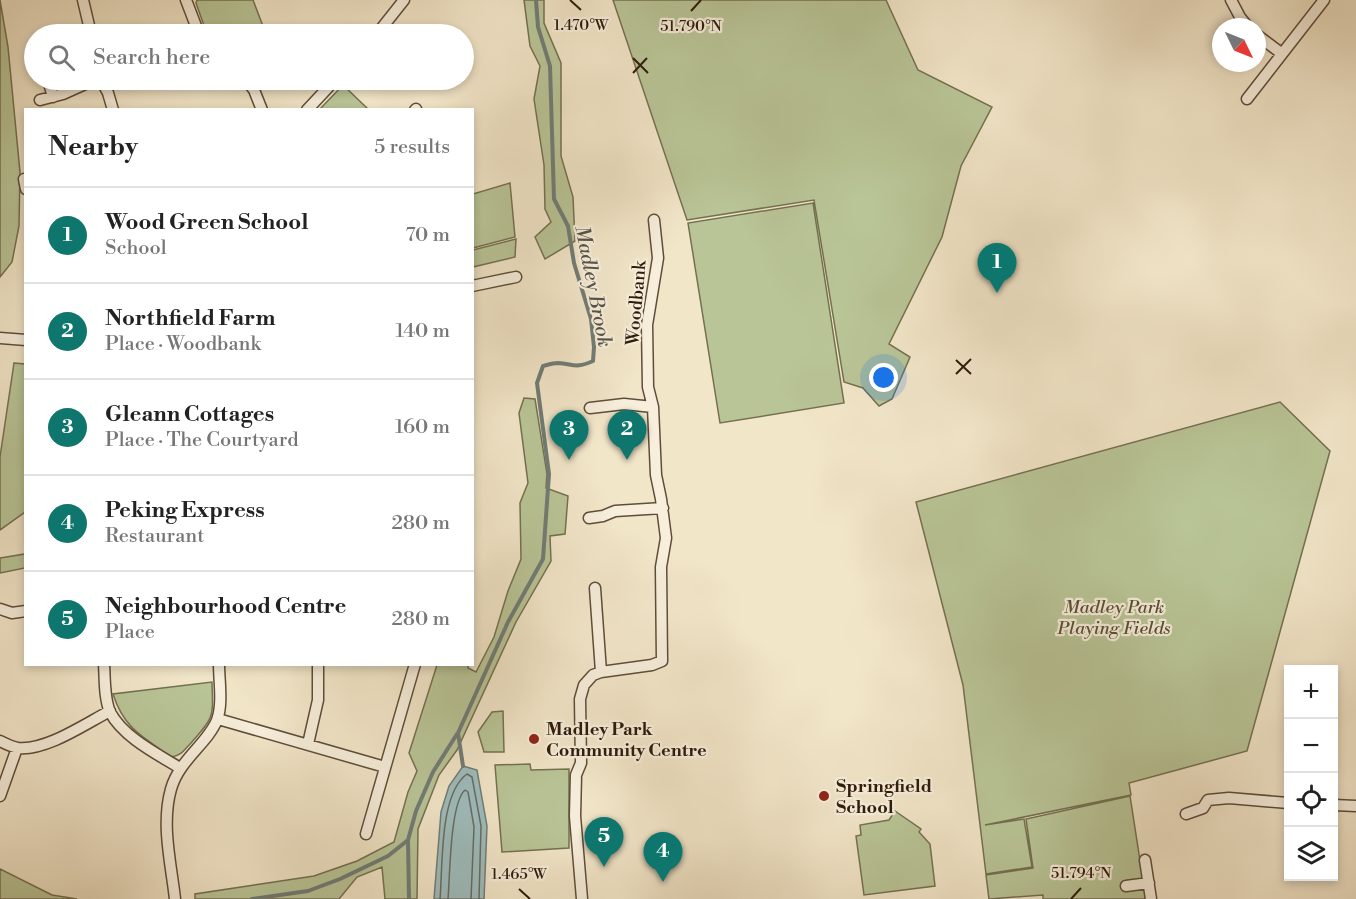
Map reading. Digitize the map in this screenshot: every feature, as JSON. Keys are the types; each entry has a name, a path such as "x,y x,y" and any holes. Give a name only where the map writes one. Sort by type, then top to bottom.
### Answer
{"street":[{"path":"83,0 89,24"},
{"path":"186,0 195,24"},
{"path":"385,24 404,0"},
{"path":"1231,0 1241,18"},
{"path":"1247,99 1324,0"},
{"path":"1266,42 1281,53"},
{"path":"51,90 53,97"},
{"path":"40,100 70,90"},
{"path":"106,90 112,108"},
{"path":"254,90 261,108"},
{"path":"309,108 326,90"},
{"name":"Woodbank","path":"601,672 652,665 662,661 661,567 666,538 656,475 653,407 648,387 647,325 658,258 654,220"},
{"path":"474,286 516,277"},
{"path":"0,338 24,340"},
{"path":"590,408 624,404 653,407"},
{"path":"589,518 615,511 663,508"},
{"path":"582,899 575,816 576,775 581,763 580,699 584,685 593,675 601,672 595,588"},
{"path":"0,609 12,613 24,611"},
{"path":"104,666 110,711 125,730 180,768"},
{"path":"174,897 166,824 168,801 171,786 180,768 218,719 219,666"},
{"path":"308,744 318,700 318,666"},
{"path":"366,834 414,666"},
{"path":"0,741 17,748 45,744 110,711"},
{"path":"218,719 385,767"},
{"path":"0,796 17,748"},
{"path":"1186,814 1203,807 1208,800 1229,798 1284,803"},
{"path":"1338,805 1356,806"},
{"path":"1145,860 1151,899"},
{"path":"1126,886 1149,883"}],"green space":[{"path":"0,0 8,47 20,172 19,226 12,262 0,277"},
{"path":"197,0 253,0 262,24 203,24"},
{"path":"524,0 544,0 544,23 561,63 561,156 573,197 575,241 545,259 535,237 551,222 545,209 544,165 534,99 540,66 530,46"},
{"path":"613,0 886,0 918,70 992,107 961,166 942,237 889,344 910,357 892,399 879,406 863,388 844,382 814,200 687,220"},
{"path":"338,90 348,90 367,108 321,108"},
{"path":"510,183 515,237 474,248 474,194"},
{"path":"813,203 844,403 720,423 688,223"},
{"path":"516,239 515,257 474,267 474,250"},
{"path":"14,363 24,364 24,513 0,530 0,457"},
{"path":"524,398 535,399 547,474 546,488 568,496 565,534 550,536 551,561 516,622 457,750 439,775 418,829 417,899 385,899 382,867 357,877 339,899 195,899 195,894 314,876 357,861 394,842 408,792 417,771 409,753 437,666 468,666 476,672 494,637 508,591 521,559 520,503 528,483 519,413"},
{"name":"Madley Park Playing Fields","path":"1280,402 1330,451 1247,751 1129,783 1131,795 985,825 1024,819 1032,867 986,874 963,685 916,502"},
{"path":"24,554 24,568 0,573 0,558"},
{"path":"212,682 211,716 183,752 172,757 136,732 123,716 113,694"},
{"path":"503,711 504,752 484,752 478,732 492,712"},
{"path":"530,764 531,770 569,769 569,848 502,852 495,765"},
{"path":"1130,796 1146,899 1043,899 1043,895 989,899 986,875 1033,868 1026,819"},
{"path":"895,811 921,829 919,832 930,844 935,886 864,895 856,836 861,835 860,825 889,820"},
{"path":"0,869 52,895 77,899 0,899"}],"water":[{"path":"463,766 477,770 487,826 484,899 434,899 441,812 449,786"}],"waterway":[{"name":"Madley Brook","path":"463,766 458,733 508,622 543,559 549,474 537,383 543,366 558,363 578,365 593,361 591,319 574,263 568,226 554,199 550,66 538,27 536,0"},
{"path":"252,899 308,891 340,879 388,856 408,840 416,811 433,772 457,734"},
{"name":"Madley Brook","path":"408,840 409,899"}],"place":[{"name":"Wood Green School","path":"997,293"},
{"name":"Gleann Cottages","path":"569,460"},
{"name":"Northfield Farm","path":"627,460"},
{"name":"Madley Park Community Centre","path":"534,739"},
{"name":"Springfield School","path":"824,796"},
{"name":"Neighbourhood Centre","path":"604,867"},
{"name":"Peking Express","path":"663,882"}]}
